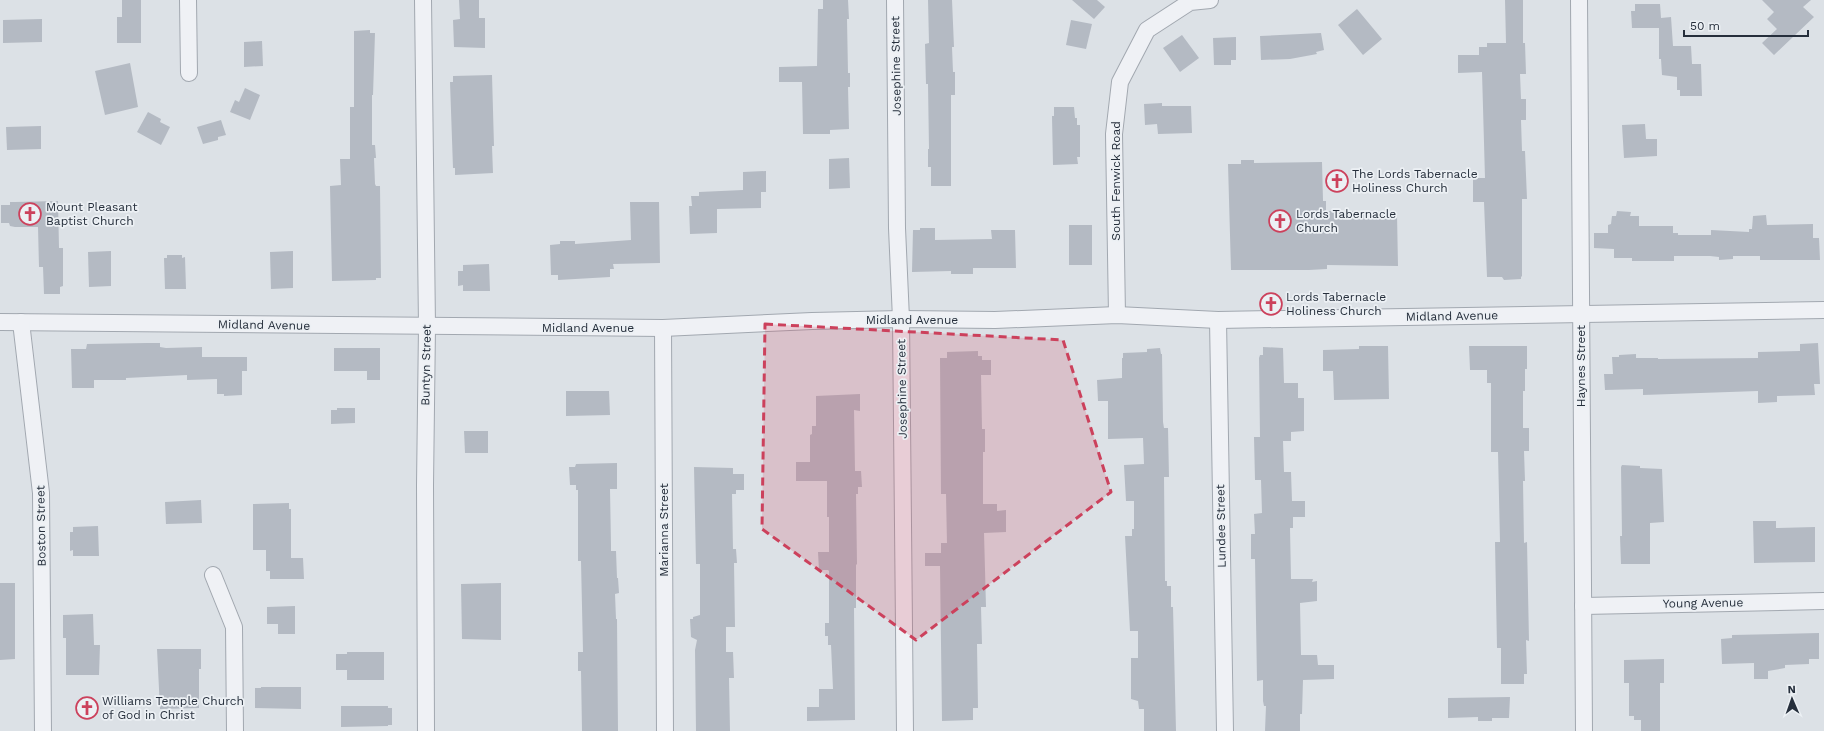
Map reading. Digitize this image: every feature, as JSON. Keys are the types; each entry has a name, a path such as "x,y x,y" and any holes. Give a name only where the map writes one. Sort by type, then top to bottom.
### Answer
{"street":[{"path":"188,0 189,72"},
{"name":"Buntyn Street","path":"422,0 427,326 425,485 426,731"},
{"name":"Josephine Street","path":"895,0 897,228 902,319 905,731"},
{"name":"South Fenwick Road","path":"1117,315 1114,134 1120,82 1147,30 1190,2 1210,0"},
{"name":"Haynes Street","path":"1579,0 1584,731"},
{"name":"Midland Avenue","path":"0,322 663,328 902,319 995,320 1117,315 1218,320 1824,310"},
{"name":"Lundee Street","path":"1218,320 1225,731"},
{"name":"Boston Street","path":"21,322 41,493 43,731"},
{"name":"Marianna Street","path":"663,328 665,731"},
{"path":"213,576 234,627 235,731"},
{"name":"Young Avenue","path":"1583,606 1824,601"}],"highlighted area":[{"path":"765,324 1063,340 1111,492 916,640 762,529"}],"building":[{"path":"122,0 141,0 141,43 117,43 117,17 122,17"},
{"path":"459,0 479,0 479,18 485,18 485,48 454,47 453,20 460,19"},
{"path":"823,0 848,0 848,73 850,73 850,87 848,87 849,129 830,130 830,134 803,134 802,82 779,82 779,67 817,66 818,9 823,9"},
{"path":"928,0 952,0 954,47 952,47 953,72 955,72 955,95 951,95 951,186 931,186 931,167 928,167 928,84 926,84 925,44 929,43"},
{"path":"1072,0 1097,0 1105,7 1094,19"},
{"path":"1505,0 1523,0 1523,43 1525,43 1526,74 1520,74 1521,99 1526,99 1526,120 1521,120 1522,151 1525,151 1527,199 1522,199 1522,277 1521,276 1521,279 1504,280 1502,277 1487,277 1484,202 1473,202 1473,178 1485,178 1482,72 1458,73 1458,55 1479,55 1479,47 1487,47 1487,43 1506,43"},
{"path":"1762,0 1811,0 1803,7 1814,17 1774,55 1762,43 1777,29 1767,19 1774,12"},
{"path":"1635,4 1660,4 1661,18 1671,17 1673,46 1691,46 1692,64 1701,64 1702,96 1680,96 1680,90 1677,90 1677,77 1662,75 1661,59 1659,59 1659,28 1632,28 1631,11 1635,11"},
{"path":"1357,9 1382,39 1363,55 1338,25"},
{"path":"42,19 42,42 3,43 3,20"},
{"path":"1071,20 1092,24 1086,49 1066,45"},
{"path":"370,30 370,33 375,33 372,95 372,145 375,145 376,158 374,158 375,184 376,186 380,186 381,278 376,278 376,280 332,281 330,186 341,185 340,159 350,159 350,107 354,107 354,31"},
{"path":"1321,33 1324,50 1316,52 1317,54 1290,59 1261,60 1260,36"},
{"path":"1182,35 1199,58 1180,72 1163,48"},
{"path":"1236,37 1236,60 1231,60 1231,65 1214,65 1213,38"},
{"path":"262,41 263,66 244,67 244,42"},
{"path":"130,63 138,107 105,115 95,71"},
{"path":"492,75 494,146 492,146 493,173 455,175 455,168 453,168 450,82 453,82 453,76"},
{"path":"245,88 260,95 250,120 230,112 235,100 239,102"},
{"path":"1162,103 1162,106 1191,106 1192,133 1158,134 1157,124 1145,125 1144,104"},
{"path":"1054,107 1074,107 1077,125 1080,125 1080,157 1077,157 1078,164 1053,165 1052,116 1054,116"},
{"path":"148,112 161,119 160,122 170,127 161,145 137,132"},
{"path":"221,120 226,135 218,137 218,140 203,144 197,127"},
{"path":"1645,124 1646,139 1657,139 1657,156 1624,158 1622,125"},
{"path":"41,126 41,149 7,150 6,127"},
{"path":"849,158 850,188 829,189 829,159"},
{"path":"1241,160 1254,160 1254,163 1322,162 1323,201 1326,201 1326,211 1365,211 1365,214 1397,214 1398,266 1327,265 1327,269 1309,270 1231,270 1228,164 1241,164"},
{"path":"766,171 766,192 761,192 761,208 717,209 717,233 690,234 689,206 692,206 691,196 699,196 699,192 743,190 743,172"},
{"path":"58,201 59,248 63,248 63,286 60,287 60,294 44,294 43,267 39,267 38,227 15,227 10,226 9,223 1,223 1,205 10,205 10,202"},
{"path":"630,202 659,202 660,263 613,264 614,269 610,269 610,277 558,280 558,275 551,275 550,245 560,244 560,241 575,241 575,244 631,240"},
{"path":"1617,211 1631,212 1630,216 1639,216 1639,226 1673,226 1673,233 1678,233 1678,235 1711,235 1711,230 1749,232 1749,229 1752,229 1753,216 1766,215 1767,225 1813,224 1813,238 1819,238 1820,260 1760,260 1760,256 1733,256 1733,259 1719,260 1719,257 1710,256 1674,256 1674,261 1632,261 1632,258 1614,258 1614,249 1594,248 1594,233 1608,233 1608,225 1611,224 1612,216 1616,216"},
{"path":"1069,225 1092,225 1092,265 1069,265"},
{"path":"920,228 935,228 935,240 992,239 991,230 1015,230 1016,268 973,268 973,274 951,274 951,271 912,272 913,230 920,230"},
{"path":"111,251 111,286 89,287 88,252"},
{"path":"293,251 293,288 271,289 270,252"},
{"path":"167,255 182,255 182,258 185,257 186,289 165,289 164,258 167,258"},
{"path":"489,264 490,291 463,291 463,285 458,286 458,271 463,271 463,265"},
{"path":"160,343 160,347 166,348 202,347 202,357 247,357 247,371 242,371 242,395 224,396 224,394 217,394 217,379 187,380 187,375 126,378 126,380 94,380 94,388 72,388 71,349 86,349 87,344"},
{"path":"1818,343 1820,384 1814,384 1815,395 1777,396 1777,402 1758,403 1758,391 1643,395 1643,389 1605,390 1604,374 1613,374 1612,357 1619,357 1619,355 1636,354 1636,358 1658,359 1758,358 1758,352 1800,351 1800,344"},
{"path":"1359,346 1388,346 1389,399 1334,400 1333,371 1323,371 1323,350 1359,349"},
{"path":"1469,346 1527,346 1527,369 1525,369 1525,391 1523,391 1523,428 1529,428 1529,451 1524,451 1525,481 1523,481 1524,543 1527,542 1529,641 1526,640 1527,674 1524,674 1524,684 1501,684 1501,648 1497,648 1495,542 1500,542 1498,452 1491,452 1491,383 1487,383 1487,370 1470,370"},
{"path":"1263,347 1283,348 1284,383 1298,383 1298,398 1304,398 1304,431 1291,432 1291,441 1283,441 1284,472 1291,472 1292,501 1305,501 1305,517 1293,517 1293,528 1290,528 1291,579 1313,579 1312,582 1317,581 1317,601 1300,603 1301,655 1317,655 1318,665 1334,665 1334,679 1303,680 1300,731 1265,731 1266,706 1264,706 1263,701 1263,680 1257,681 1255,559 1251,559 1251,534 1255,534 1254,514 1262,513 1261,480 1255,480 1254,437 1260,437 1259,358 1260,355 1263,355"},
{"path":"334,348 380,348 380,380 367,380 367,371 334,371"},
{"path":"1160,348 1162,354 1163,422 1164,428 1168,428 1169,477 1164,477 1165,581 1167,581 1167,586 1171,586 1171,607 1173,607 1176,731 1144,731 1144,709 1139,709 1138,701 1131,699 1131,658 1138,658 1138,631 1130,631 1125,536 1132,536 1132,529 1134,529 1134,501 1126,501 1124,465 1144,464 1143,438 1108,439 1108,401 1098,401 1097,380 1122,378 1123,353 1147,352 1147,349"},
{"path":"978,351 978,356 982,356 982,360 991,360 991,375 981,375 982,429 985,429 985,452 983,452 983,504 997,504 997,511 1006,510 1006,532 984,533 986,607 981,607 982,644 977,644 978,708 973,708 973,720 942,721 940,566 925,566 925,553 941,553 941,543 947,543 946,494 941,494 940,358 947,358 947,352"},
{"path":"566,391 609,391 610,415 566,416"},
{"path":"860,394 860,411 854,410 855,471 861,471 862,487 858,487 858,494 856,494 857,564 856,608 854,608 855,720 807,721 807,707 819,707 819,689 833,689 831,645 828,645 828,636 825,636 825,623 829,623 829,571 819,570 818,552 829,552 829,517 827,517 827,481 796,481 796,462 810,462 810,435 812,434 812,426 816,426 816,396"},
{"path":"337,408 355,408 355,423 331,424 331,410 337,410"},
{"path":"464,431 488,431 488,453 465,453"},
{"path":"617,463 617,489 610,489 611,551 616,551 619,593 615,594 617,619 618,731 582,731 581,671 578,671 578,652 583,652 581,561 578,561 578,490 576,490 576,485 570,485 569,467 575,467 576,464"},
{"path":"1622,465 1662,469 1664,522 1650,523 1650,564 1621,564 1620,536 1622,536"},
{"path":"694,467 733,468 733,474 744,474 744,490 736,490 736,494 732,494 733,549 736,549 737,563 734,563 735,627 726,627 726,652 733,652 734,678 729,678 730,731 696,731 695,650 697,640 691,637 690,619 700,615 700,564 696,564"},
{"path":"201,500 202,523 166,524 165,502"},
{"path":"289,503 289,509 291,509 291,558 303,558 304,579 270,579 270,571 266,571 266,550 253,550 253,504"},
{"path":"1753,521 1776,521 1776,528 1815,527 1815,562 1754,563"},
{"path":"98,526 99,556 73,556 73,550 70,551 70,532 73,532 73,527"},
{"path":"0,583 15,583 15,659 0,660"},
{"path":"501,583 501,640 462,639 461,584"},
{"path":"295,606 295,634 278,634 278,624 267,624 267,607"},
{"path":"93,614 94,645 100,645 99,675 66,675 66,638 63,638 63,615"},
{"path":"1819,633 1819,659 1809,659 1809,664 1785,665 1785,668 1768,671 1768,679 1754,679 1754,663 1722,664 1721,639 1732,638 1732,635"},
{"path":"157,649 201,649 201,669 199,669 199,708 160,709"},
{"path":"347,652 384,652 384,680 347,680 347,670 336,670 336,654 347,654"},
{"path":"1664,659 1664,683 1660,683 1660,731 1641,731 1641,720 1634,720 1634,716 1629,716 1629,683 1624,683 1624,660"},
{"path":"301,687 301,709 255,708 255,688"},
{"path":"1510,697 1509,718 1492,718 1492,721 1478,721 1478,717 1448,718 1448,698"},
{"path":"341,706 388,706 388,708 392,708 392,725 341,727"}],"place":[{"name":"The Lords Tabernacle Holiness Church","path":"1337,181"},
{"name":"Mount Pleasant Baptist Church","path":"30,214"},
{"name":"Lords Tabernacle Church","path":"1280,221"},
{"name":"Lords Tabernacle Holiness Church","path":"1271,304"},
{"name":"Williams Temple Church of God in Christ","path":"87,708"}]}
